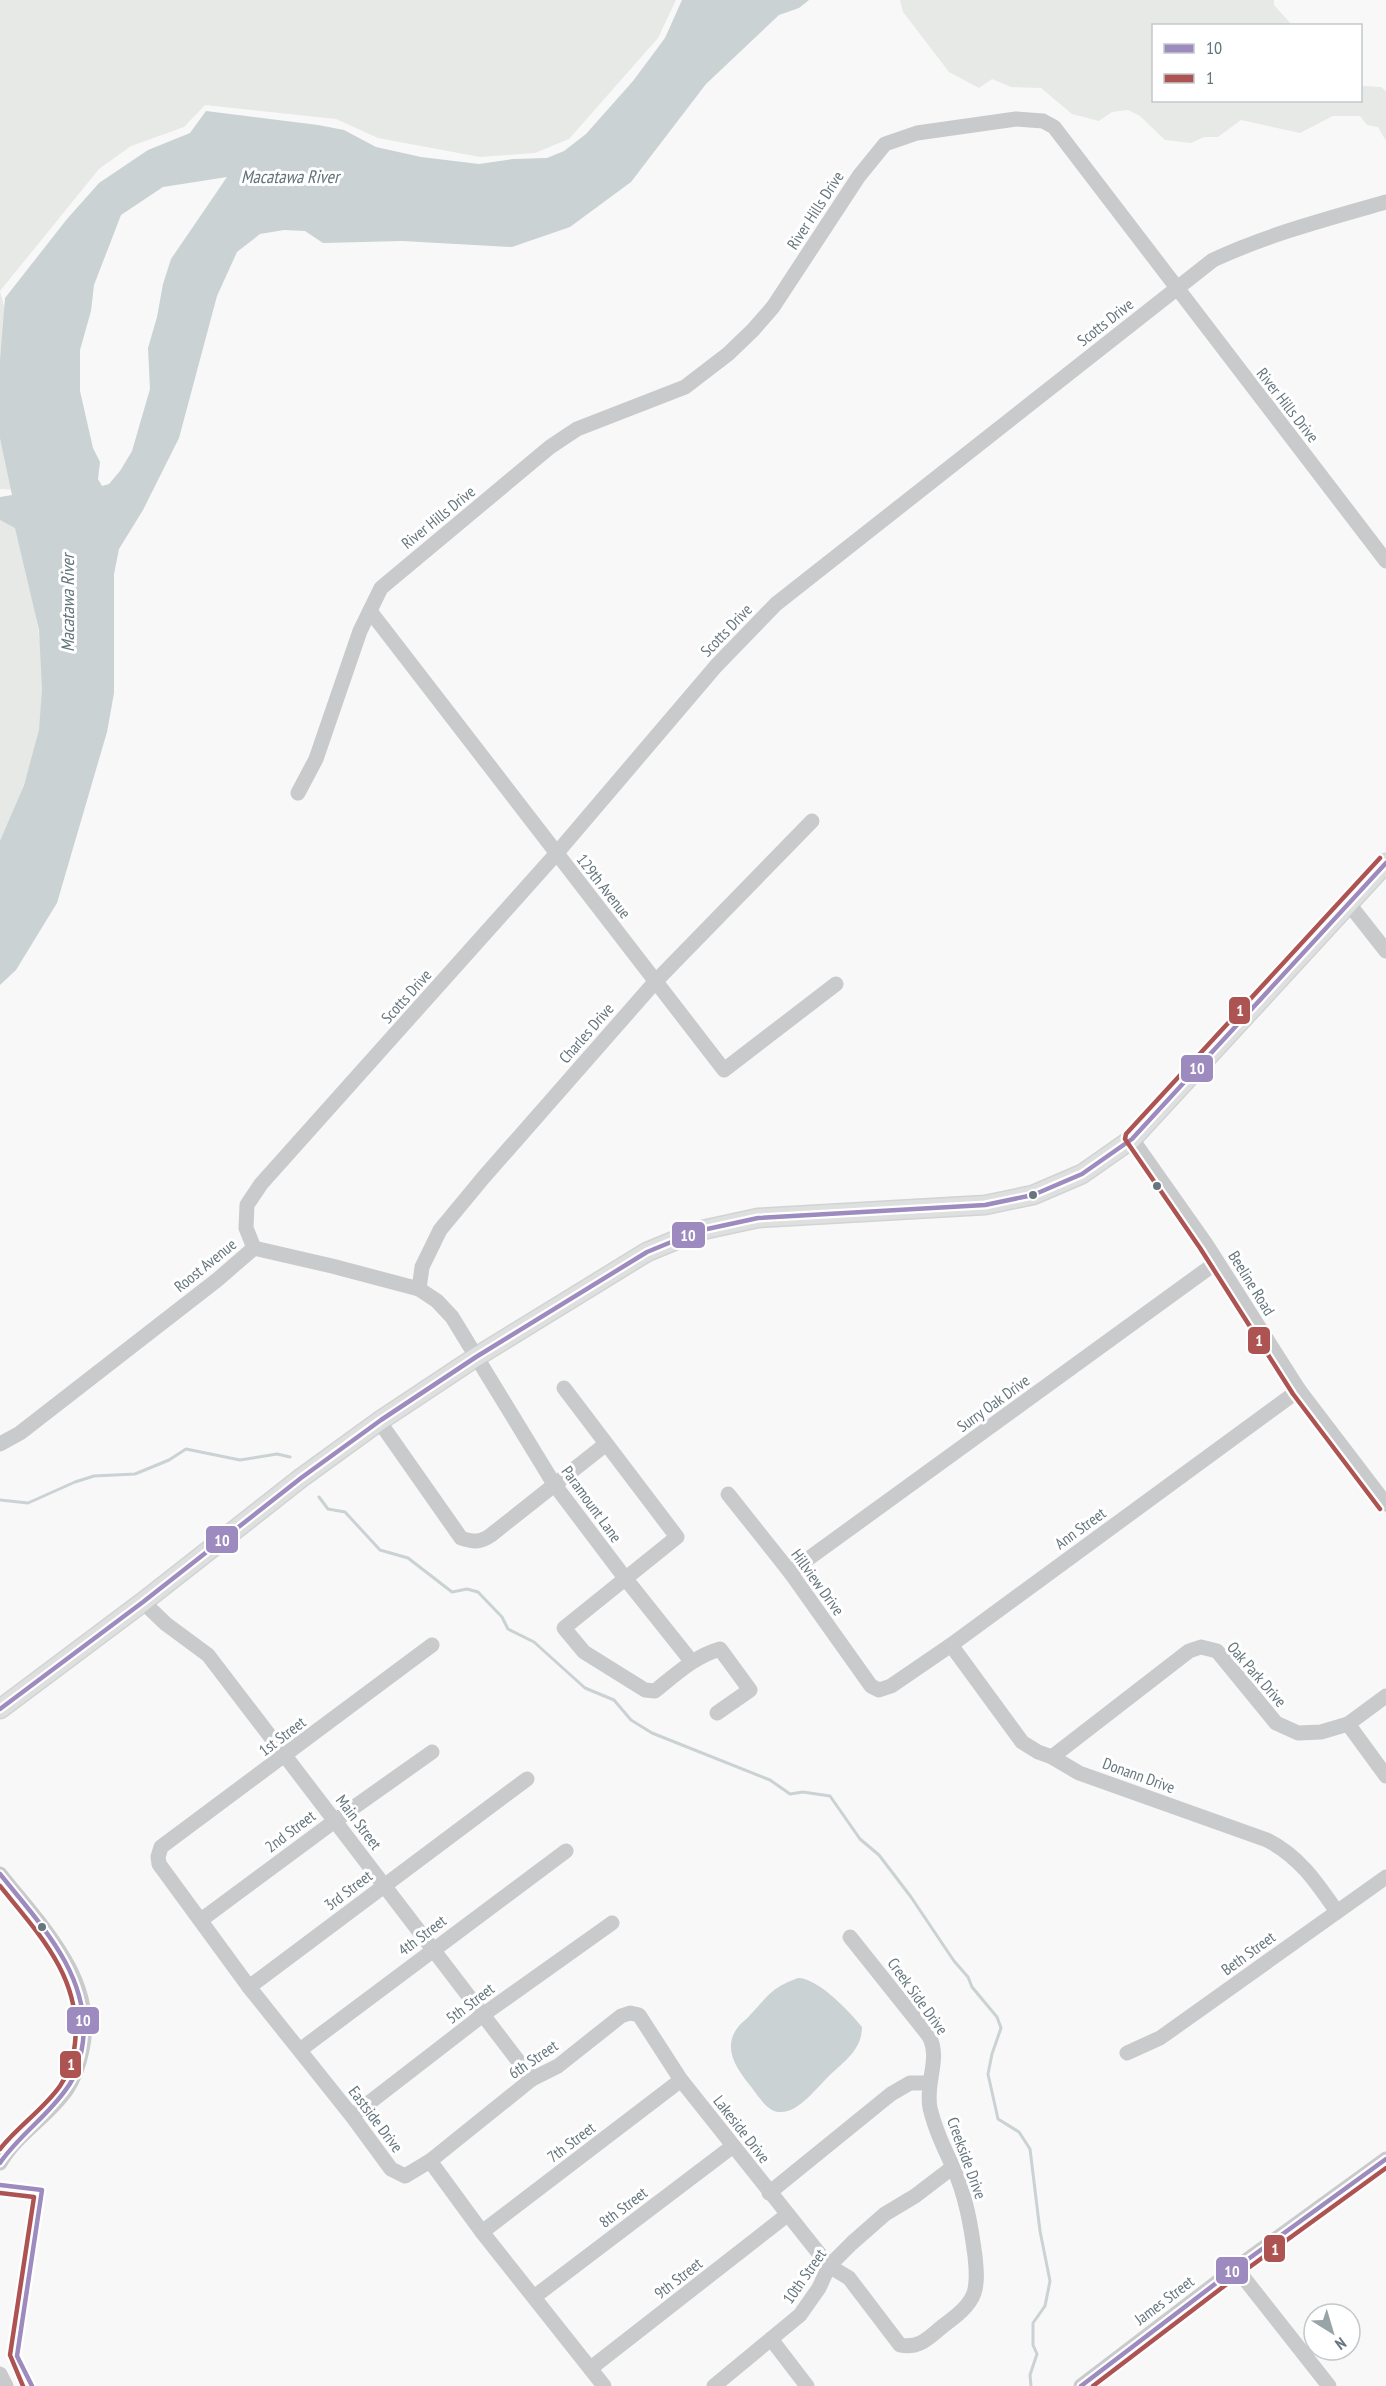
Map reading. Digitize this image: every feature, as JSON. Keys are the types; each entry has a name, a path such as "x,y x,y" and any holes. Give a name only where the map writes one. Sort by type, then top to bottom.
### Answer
{"main road":[{"path":"0,1709 143,1602 301,1478 379,1421 476,1357 646,1252 698,1231 758,1218 985,1205 1033,1195 1082,1174 1132,1138 1386,863"}],"street":[{"name":"River Hills Drive","path":"298,793 316,759 344,672 381,588 550,447 577,429 685,387 728,354 773,308 859,176 885,144 935,129 1017,119 1043,121 1054,127 1386,561"},
{"name":"Scotts Drive","path":"254,1248 246,1228 247,1205 261,1185 556,854 693,691 776,604 1213,260 1249,243 1386,202"},
{"name":"129th Avenue","path":"370,611 724,1070 836,984"},
{"name":"Charles Drive","path":"419,1289 422,1267 440,1230 655,982 812,821"},
{"path":"1349,904 1386,951"},
{"name":"Beeline Road","path":"1132,1138 1217,1262 1299,1390 1386,1504"},
{"name":"Roost Avenue","path":"0,1444 29,1426 217,1280 254,1248 419,1289 437,1301 452,1317 476,1357"},
{"name":"Surry Oak Drive","path":"790,1572 1217,1262"},
{"name":"Paramount Lane","path":"476,1357 554,1484 625,1578 693,1662"},
{"path":"564,1388 677,1537 564,1628 584,1652 645,1690 655,1691 693,1662 707,1653 720,1649 750,1690 717,1713"},
{"name":"Ann Street","path":"879,1690 891,1686 951,1645 1299,1390"},
{"path":"379,1421 461,1538 472,1542 483,1541 606,1444"},
{"name":"Hillview Drive","path":"728,1494 790,1572 871,1686 879,1690"},
{"name":"Main Street","path":"143,1602 166,1624 208,1655 532,2079"},
{"name":"1st Street","path":"158,1857 161,1847 432,1645"},
{"name":"Donann Drive","path":"951,1645 1022,1742 1078,1773 1267,1840 1283,1848 1306,1870 1337,1912"},
{"name":"Oak Park Drive","path":"1052,1757 1189,1651 1202,1647 1217,1651 1276,1723 1287,1730 1321,1732 1348,1724 1386,1696"},
{"path":"1348,1724 1386,1776"},
{"name":"2nd Street","path":"201,1920 432,1752"},
{"name":"3rd Street","path":"249,1988 527,1779"},
{"name":"4th Street","path":"300,2050 566,1851"},
{"name":"Eastside Drive","path":"158,1857 159,1864 249,1988 352,2116 391,2169 405,2176 430,2161"},
{"path":"0,1874 68,1965 83,2005 84,2031 80,2058 68,2087 49,2111 19,2137 0,2163"},
{"name":"Beth Street","path":"1127,2053 1160,2038 1386,1877"},
{"name":"5th Street","path":"352,2116 484,2014 612,1923"},
{"name":"Creek Side Drive","path":"850,1937 929,2036 934,2046 929,2083"},
{"name":"6th Street","path":"430,2161 532,2079 558,2066 621,2016 630,2013"},
{"name":"Lakeside Drive","path":"630,2013 639,2015 681,2080 829,2266"},
{"name":"7th Street","path":"482,2232 681,2080"},
{"path":"769,2193 891,2094 910,2083 929,2083"},
{"name":"Creekside Drive","path":"829,2266 849,2278 900,2345 910,2347 919,2345 962,2311 974,2292 976,2278 972,2230 963,2195 953,2167 943,2149 933,2118 929,2083"},
{"name":"8th Street","path":"534,2297 733,2146"},
{"name":"James Street","path":"1081,2386 1236,2268 1386,2159"},
{"path":"430,2161 482,2232 604,2386"},
{"name":"10th Street","path":"714,2386 785,2329 810,2303 829,2266 885,2214 915,2196 953,2167"},
{"name":"9th Street","path":"591,2368 787,2216"},
{"path":"1236,2268 1329,2386"},
{"path":"771,2339 807,2386"},
{"path":"0,2374 6,2386"}],"shaded area":[{"path":"0,0 676,0 658,38 569,139 535,153 480,157 378,138 336,119 205,105 184,127 131,146 99,169 0,291"},
{"path":"900,0 1274,0 1274,5 1291,24 1152,24 1152,102 1362,102 1362,86 1381,87 1386,91 1386,141 1378,127 1367,125 1360,116 1333,116 1300,133 1241,120 1218,137 1204,137 1191,143 1165,140 1140,116 1128,110 1112,112 1099,121 1072,114 1041,88 1011,87 992,79 979,88 949,72 903,12"},
{"path":"0,291 29,404 21,490 0,489"},
{"path":"0,520 16,527 38,628 43,679 36,744 23,787 0,842"}],"water":[{"name":"Macatawa River","path":"682,0 809,0 799,8 779,15 706,84 631,182 570,227 512,247 402,241 323,243 305,231 284,230 260,234 237,252 217,296 179,438 143,510 119,549 114,574 114,693 107,732 57,903 16,970 0,985 0,841 24,785 39,730 42,689 39,630 15,528 0,520 0,497 12,495 0,438 0,361 5,298 67,219 99,183 148,150 190,133 206,111 344,130 376,147 421,157 479,164 513,159 547,158 564,151 586,134 633,81 665,38","holes":["227,177 171,259 148,348 150,389 132,451 109,484 102,486 98,479 100,462 93,448 80,391 80,350 91,311 94,285 121,215 163,187"]},
{"path":"798,1978 815,1983 833,1997 862,2027 861,2035 852,2054 807,2099 793,2109 779,2112 764,2103 737,2067 731,2051 731,2043 738,2027 767,1997 782,1985"}],"waterway":[{"path":"0,1500 28,1503 94,1476 135,1474 169,1460 186,1449 240,1460 277,1454 290,1457"},
{"path":"319,1497 328,1509 345,1512 380,1550 408,1558 452,1592 467,1589 478,1592 502,1617 508,1629 534,1642 585,1688 614,1700 631,1720 652,1733 770,1780 790,1794 803,1792 830,1796 860,1839 879,1855 911,1897 954,1961 968,1977 972,1987 997,2017 1001,2028 988,2074 998,2119 1019,2132 1030,2149 1040,2231 1050,2281 1045,2306 1033,2323 1033,2345 1037,2354 1030,2375 1031,2386"}],"transit line":[{"name":"1","path":"1380,858 1126,1134 1125,1139 1200,1248 1293,1394 1380,1509"},
{"name":"10","path":"0,1709 143,1602 301,1478 381,1420 476,1357 647,1252 698,1231 758,1218 985,1205 1033,1195 1082,1174 1132,1139 1386,863"},
{"name":"10","path":"0,1874 59,1951 70,1972 83,2017 81,2053 76,2072 70,2083 51,2108 16,2143 0,2163"},
{"name":"1","path":"0,1886 29,1921 54,1958 72,1998 75,2020 74,2054 63,2081 46,2103 0,2149"},
{"name":"10","path":"1081,2386 1236,2268 1386,2159"},
{"name":"1","path":"1093,2386 1240,2274 1386,2168"},
{"name":"10","path":"0,2185 42,2190 17,2356 32,2386"},
{"name":"1","path":"0,2193 34,2197 10,2355 23,2386"}]}
